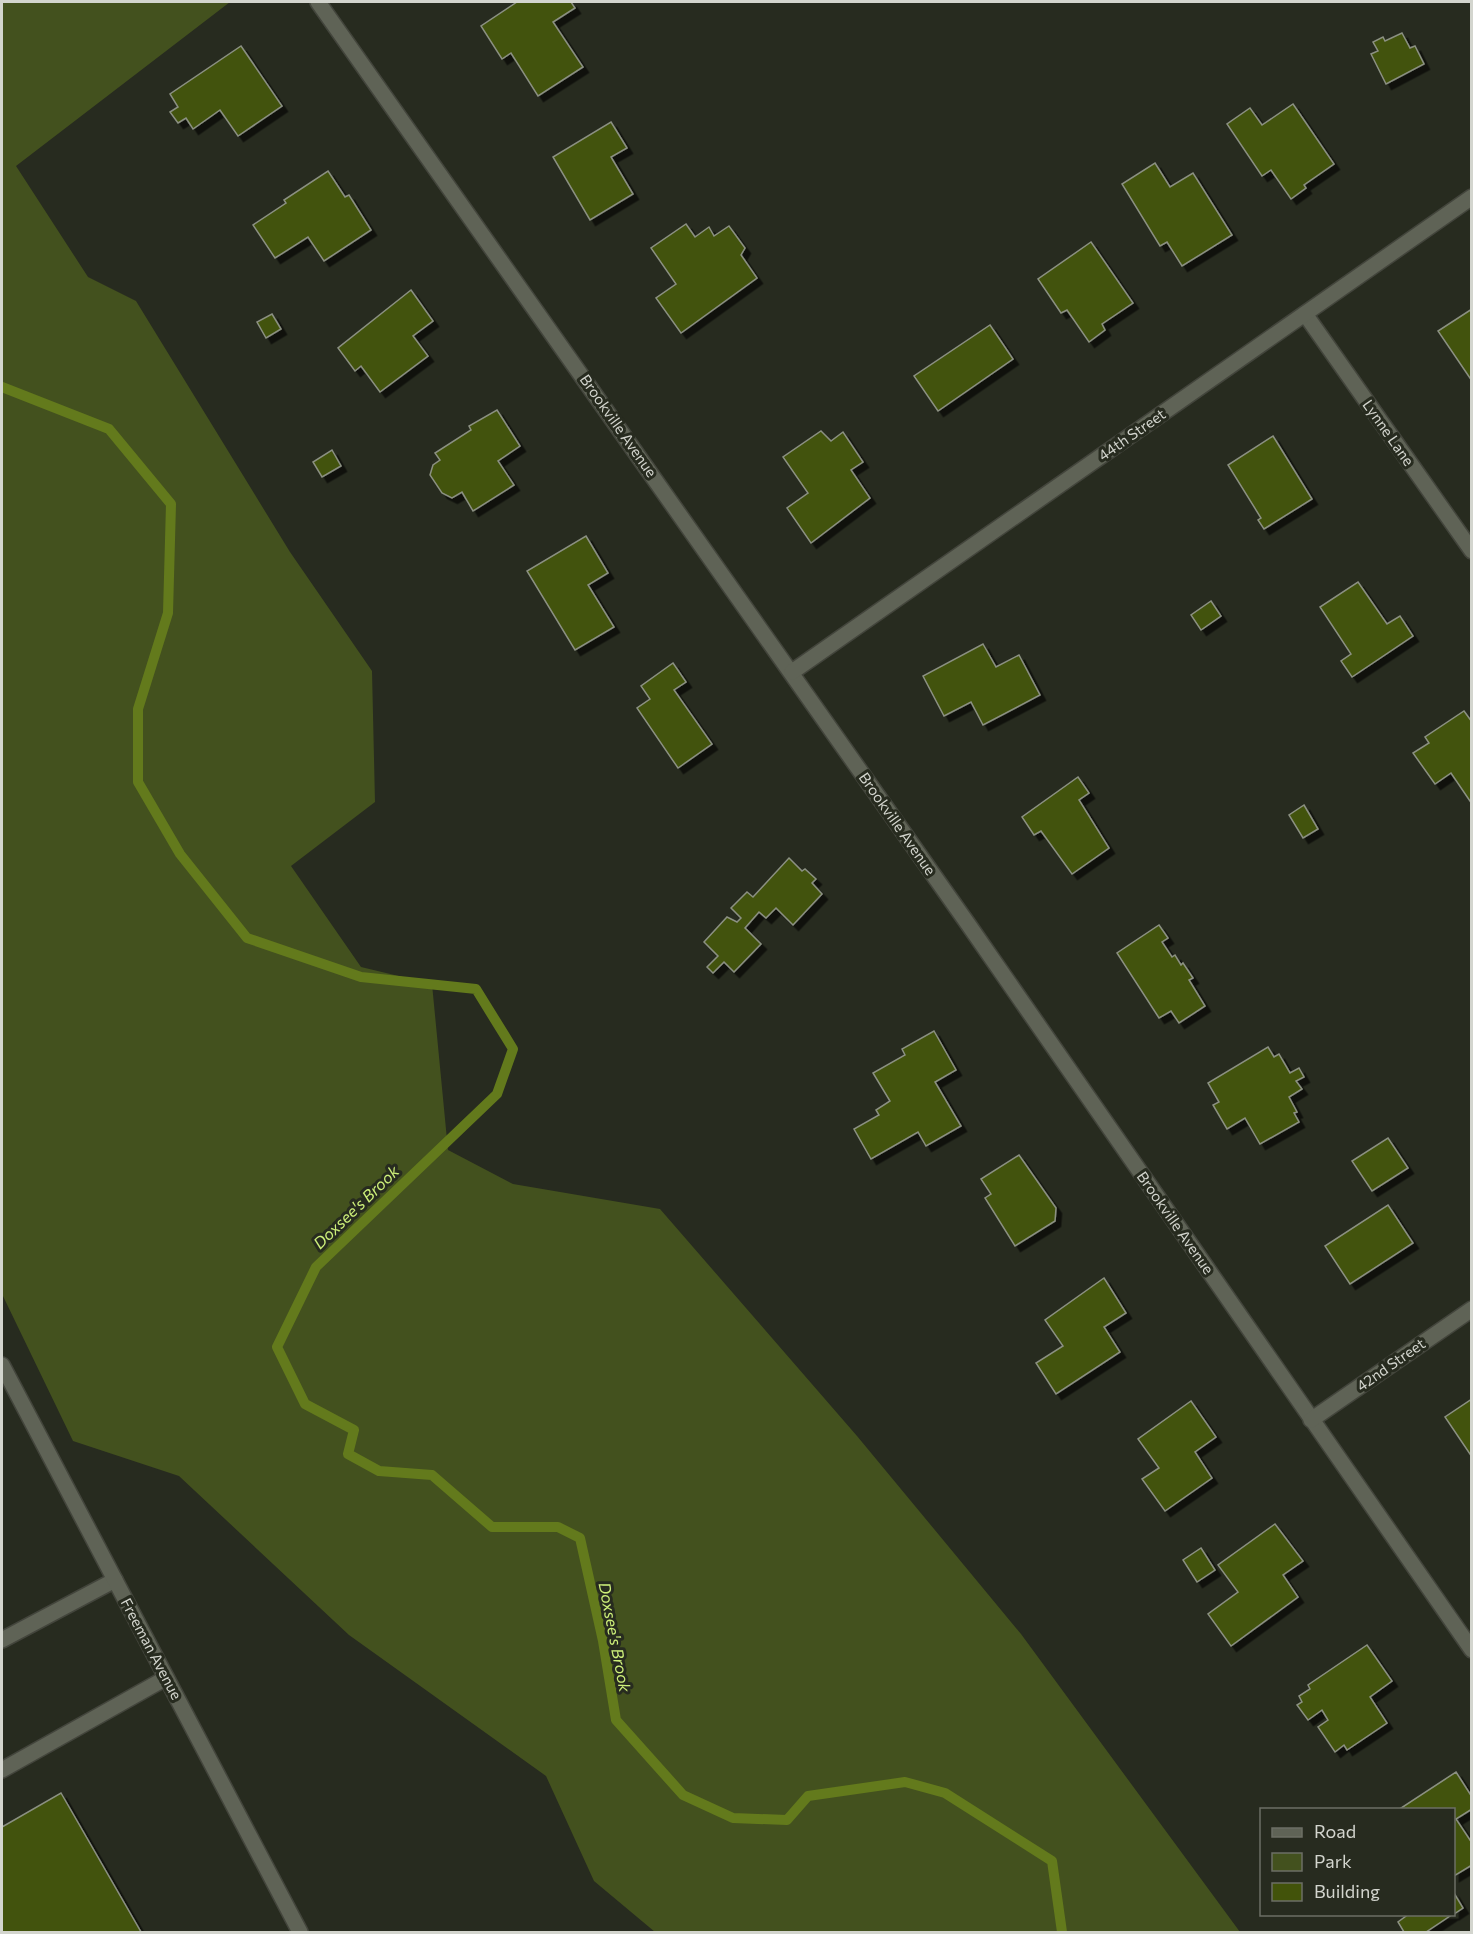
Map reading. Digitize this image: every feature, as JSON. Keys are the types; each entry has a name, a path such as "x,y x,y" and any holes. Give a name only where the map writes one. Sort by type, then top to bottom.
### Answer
{"street":[{"name":"Brookville Avenue","path":"318,2 792,672 1472,1650"},
{"name":"44th Street","path":"792,672 1472,197"},
{"name":"Lynne Lane","path":"1305,314 1472,551"},
{"name":"42nd Street","path":"1311,1420 1472,1309"},
{"name":"Freeman Avenue","path":"2,1365 300,1932"},
{"path":"2,1640 115,1580"},
{"path":"2,1770 166,1678"}],"green space":[{"path":"2,2 230,2 16,166 88,277 136,301 290,552 372,671 375,802 291,866 361,967 432,984 448,1150 513,1184 660,1209 857,1436 1021,1634 1240,1932 655,1932 594,1881 546,1776 349,1635 179,1476 73,1441 2,1294"}],"building":[{"path":"517,2 571,2 575,8 553,22 583,67 538,96 511,53 502,59 481,26"},
{"path":"1402,33 1410,48 1415,46 1424,64 1386,84 1371,54 1378,51 1373,42 1383,37 1385,41"},
{"path":"241,46 282,106 238,136 220,110 193,129 186,118 178,123 170,112 178,107 170,94"},
{"path":"1293,104 1334,164 1304,185 1306,188 1291,199 1271,170 1262,176 1227,124 1250,108 1262,125"},
{"path":"611,122 627,148 611,157 633,194 590,220 553,157"},
{"path":"1155,163 1170,187 1193,173 1232,235 1182,266 1167,242 1160,246 1122,184"},
{"path":"328,171 345,197 349,195 371,230 324,261 308,237 275,258 253,225 286,203 284,200"},
{"path":"686,224 695,237 709,227 714,236 729,226 745,248 741,255 757,278 681,333 656,298 676,284 651,248"},
{"path":"1091,242 1133,303 1102,324 1105,330 1089,342 1067,310 1061,313 1038,279"},
{"path":"411,290 433,321 413,336 428,356 380,392 361,366 355,371 338,348"},
{"path":"1472,309 1472,381 1438,331"},
{"path":"272,314 281,329 266,338 257,322"},
{"path":"990,325 1013,359 938,411 914,376"},
{"path":"497,410 520,446 498,461 514,485 473,511 462,492 452,498 442,493 430,475 433,465 440,460 435,453 471,430 469,426"},
{"path":"821,431 831,441 843,432 863,462 851,470 870,498 811,543 787,508 808,493 783,457"},
{"path":"1273,436 1312,499 1264,529 1258,520 1261,518 1228,465"},
{"path":"332,450 341,466 322,477 313,462"},
{"path":"586,536 608,573 588,585 614,627 575,650 527,571"},
{"path":"1358,582 1387,624 1400,616 1413,636 1352,677 1341,661 1351,654 1320,607"},
{"path":"1211,601 1221,616 1201,630 1191,615"},
{"path":"983,644 996,667 1019,655 1040,695 983,725 971,702 944,716 923,676"},
{"path":"673,663 686,682 674,690 712,744 678,768 637,708 650,699 641,686"},
{"path":"1464,711 1472,722 1472,804 1451,773 1435,784 1413,753 1429,743 1425,737"},
{"path":"1078,777 1089,793 1079,800 1109,848 1072,874 1041,831 1034,835 1022,817"},
{"path":"1304,805 1318,829 1303,838 1289,815"},
{"path":"789,858 802,871 805,869 816,879 812,883 822,894 793,925 776,908 766,918 759,912 745,928 761,944 734,972 724,962 713,973 707,967 718,956 704,942 727,917 737,922 741,918 731,908 747,892 753,897"},
{"path":"1159,925 1168,938 1162,942 1172,957 1175,955 1181,965 1183,963 1193,978 1189,980 1205,1006 1179,1023 1171,1011 1159,1018 1117,953"},
{"path":"934,1031 956,1070 935,1082 961,1126 926,1146 918,1132 871,1159 854,1129 879,1115 876,1110 890,1101 873,1073 905,1055 902,1049"},
{"path":"1268,1047 1274,1057 1279,1054 1290,1073 1299,1068 1304,1077 1296,1081 1302,1089 1289,1097 1297,1112 1294,1113 1299,1122 1260,1144 1245,1118 1227,1129 1213,1105 1219,1102 1208,1083"},
{"path":"1388,1138 1408,1168 1372,1191 1352,1161"},
{"path":"1019,1155 1056,1208 1055,1221 1015,1246 985,1198 991,1194 981,1179"},
{"path":"1388,1205 1413,1243 1350,1284 1325,1246"},
{"path":"1104,1278 1126,1313 1104,1327 1120,1352 1056,1394 1036,1363 1063,1346 1045,1320"},
{"path":"1472,1399 1472,1457 1445,1417"},
{"path":"1191,1401 1216,1437 1195,1452 1212,1478 1165,1511 1142,1479 1159,1468 1138,1439"},
{"path":"1275,1524 1303,1561 1283,1575 1298,1597 1231,1646 1208,1614 1238,1592 1218,1565"},
{"path":"1201,1548 1215,1570 1197,1582 1183,1560"},
{"path":"1367,1645 1392,1681 1370,1697 1387,1723 1347,1750 1344,1745 1335,1752 1318,1727 1328,1720 1322,1710 1308,1720 1297,1705 1302,1702 1299,1696 1310,1689 1308,1685"},
{"path":"1456,1772 1472,1797 1472,1809 1456,1819 1472,1843 1472,1865 1455,1875 1455,1808 1401,1808"},
{"path":"61,1793 141,1932 2,1932 2,1827"},
{"path":"1455,1895 1463,1908 1455,1913"},
{"path":"1406,1916 1450,1916 1426,1932 1404,1932 1398,1922"}],"waterway":[{"name":"Doxsee's Brook","path":"2,387 109,429 171,504 168,613 138,709 138,782 180,854 247,938 361,977 476,989 513,1049 497,1094 316,1267 277,1347 305,1404 354,1430 348,1454 379,1471 432,1475 492,1527 558,1527 580,1538 603,1641 616,1720 683,1795 733,1818 787,1820 808,1796 905,1782 945,1793 1052,1861 1062,1932"}]}
